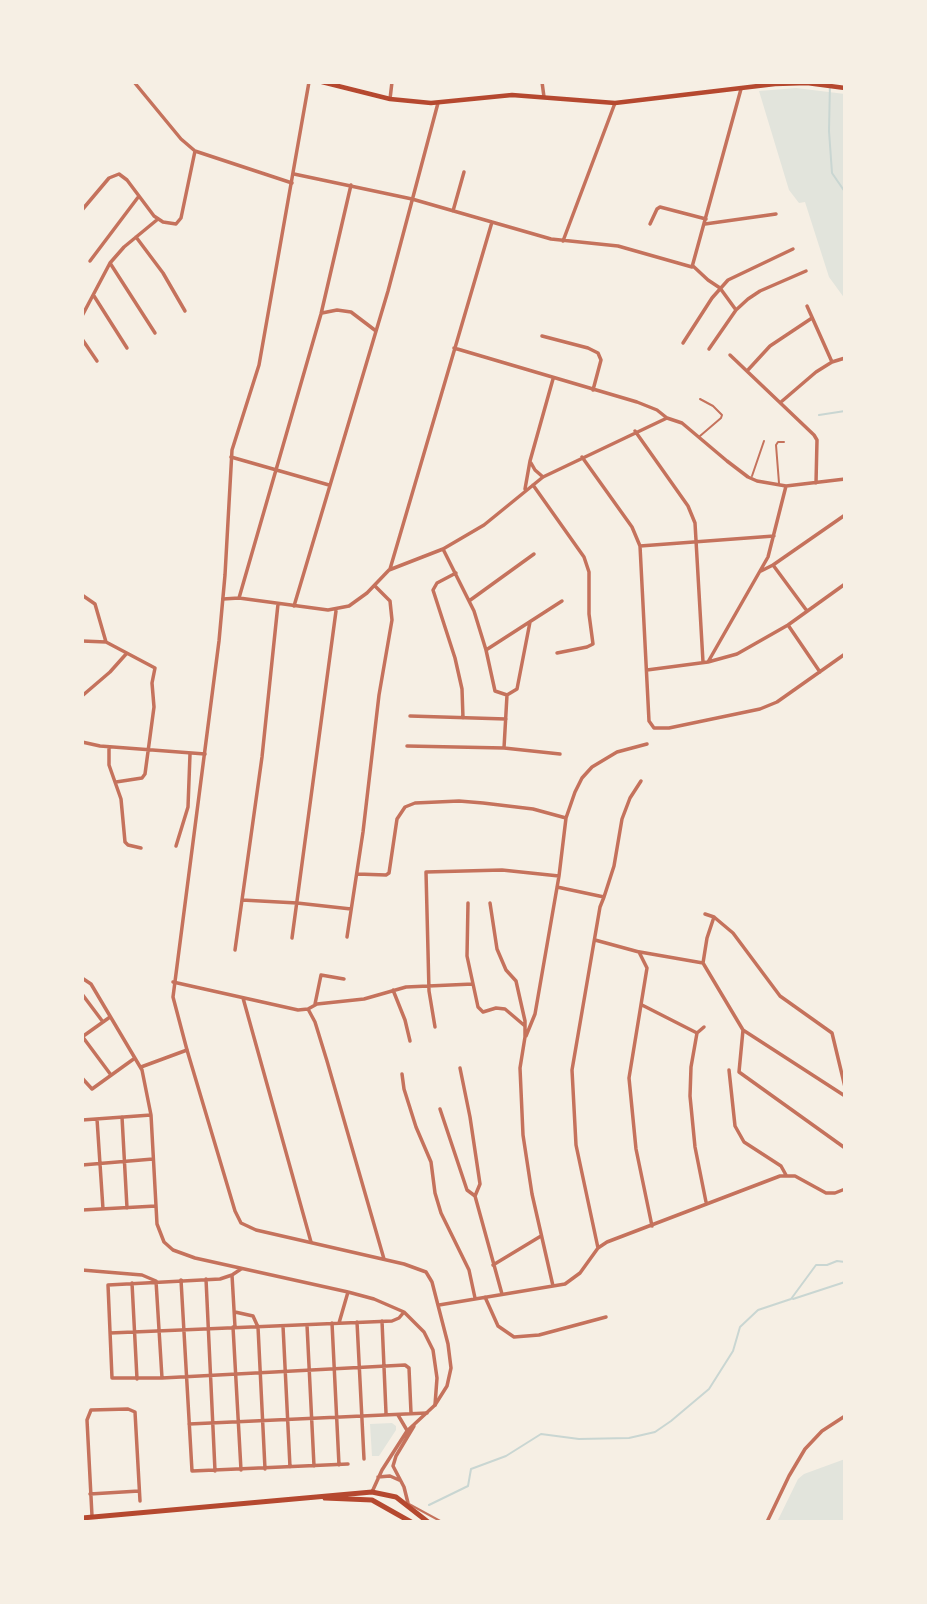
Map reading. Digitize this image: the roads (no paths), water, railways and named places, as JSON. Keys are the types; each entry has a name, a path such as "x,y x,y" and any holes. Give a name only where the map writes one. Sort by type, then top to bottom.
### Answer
{"main road":[{"path":"322,82 390,99 438,103 497,96 615,103 797,83 845,88"},
{"path":"372,1492 372,1500"},
{"path":"312,1498 339,1493 372,1492 396,1497 428,1522"},
{"path":"82,1518 312,1498 372,1500 409,1521"},
{"path":"384,1507 407,1505"}],"street":[{"path":"134,82 181,139 195,151 292,183"},
{"path":"309,82 255,384 234,437 223,599 205,754 173,982 174,1001 187,1050 238,1220 244,1226 256,1230 384,1259 426,1272 432,1282 448,1344 451,1368 447,1386 435,1405 408,1432 378,1477 372,1492"},
{"path":"390,99 392,82"},
{"path":"542,82 544,97"},
{"path":"294,174 412,199 533,235 563,241 618,246 690,268 694,265 741,89"},
{"path":"294,606 400,248 438,103"},
{"path":"563,241 615,103"},
{"path":"82,210 115,174 123,176 158,219 173,225 179,221 195,151"},
{"path":"453,211 464,172"},
{"path":"239,598 321,314 351,185"},
{"path":"90,261 139,196"},
{"path":"650,224 660,207 705,222 776,214"},
{"path":"82,316 110,263 158,219"},
{"path":"223,599 239,598 336,610 358,600 389,570 492,222"},
{"path":"136,237 163,273 185,311"},
{"path":"683,343 728,280 793,249"},
{"path":"110,263 155,332"},
{"path":"694,265 720,288 736,310"},
{"path":"709,349 736,310 760,291 806,271"},
{"path":"94,296 127,348"},
{"path":"807,306 832,362"},
{"path":"321,314 337,310 351,312 376,331"},
{"path":"747,371 770,346 812,318"},
{"path":"542,336 598,353 601,360 593,390"},
{"path":"82,339 97,361"},
{"path":"454,348 649,406 667,418 682,423 752,479 779,486 845,479"},
{"path":"730,355 807,426 816,438 816,483"},
{"path":"781,402 816,372 845,358"},
{"path":"524,491 553,379"},
{"path":"389,570 443,549 484,525 543,477 667,418"},
{"path":"635,431 688,506 695,523 706,662"},
{"path":"231,457 330,485"},
{"path":"582,457 632,527 640,546 651,725 659,730 669,729 760,709 777,702 845,654"},
{"path":"530,461 543,477"},
{"path":"533,485 584,557 589,572 589,614 593,644 557,653"},
{"path":"706,662 768,557 786,486"},
{"path":"760,572 845,515"},
{"path":"640,546 774,536"},
{"path":"443,549 469,601 486,650 495,691 507,695 517,689 530,622"},
{"path":"469,601 534,554"},
{"path":"773,565 807,611"},
{"path":"456,573 438,583 433,590 455,658 463,718"},
{"path":"647,670 706,662 737,654 788,625 845,584"},
{"path":"346,937 391,620 390,601 375,586"},
{"path":"82,595 95,604 106,642"},
{"path":"486,650 562,601"},
{"path":"235,950 262,757 278,604"},
{"path":"292,938 336,610"},
{"path":"788,625 820,672"},
{"path":"82,641 106,642 155,668 152,683 154,707 144,777 116,782"},
{"path":"82,696 127,653"},
{"path":"504,748 507,695"},
{"path":"410,716 506,719"},
{"path":"82,742 109,747 205,754"},
{"path":"525,1037 535,1014 559,876 566,818 582,778 592,767 617,752 647,744"},
{"path":"407,746 504,748 560,754"},
{"path":"109,747 109,765 121,799 125,842 141,848"},
{"path":"176,846 188,807 190,754"},
{"path":"598,1248 576,1145 572,1084 576,1040 600,907 614,866 622,819 630,798 641,781"},
{"path":"357,874 389,873 399,815 405,807 415,803 483,803 533,809 566,818"},
{"path":"435,1027 429,986 426,872 502,870 559,876"},
{"path":"557,887 604,897"},
{"path":"242,900 351,909"},
{"path":"490,902 496,948 506,970 516,980 525,1026 520,1070 523,1135 553,1286"},
{"path":"468,903 467,946 480,1011 503,1008 525,1026"},
{"path":"705,914 714,917 746,947 761,973 780,996 832,1033 845,1087"},
{"path":"714,917 703,963 743,1030 845,1096"},
{"path":"595,940 639,952 703,963"},
{"path":"639,952 647,972 630,1063 629,1105 652,1226"},
{"path":"315,1004 321,975 344,979"},
{"path":"82,978 91,984 141,1067 151,1115 156,1206 161,1237 173,1250 195,1258 348,1292 386,1303 404,1312 424,1332 433,1350 437,1378 435,1405"},
{"path":"173,982 298,1010 308,1009 315,1004 364,999 416,985 473,984"},
{"path":"393,990 410,1041"},
{"path":"82,994 103,1022"},
{"path":"243,998 311,1242"},
{"path":"642,1005 697,1033"},
{"path":"308,1009 315,1022 327,1061 384,1259"},
{"path":"110,1017 82,1037 111,1075"},
{"path":"704,1027 697,1033 691,1067 690,1096 695,1147 706,1203"},
{"path":"743,1030 739,1072 845,1148"},
{"path":"141,1067 187,1050"},
{"path":"82,1078 91,1088 135,1057"},
{"path":"460,1068 480,1184 475,1196"},
{"path":"729,1070 735,1126 744,1142 781,1166 786,1175"},
{"path":"402,1074 416,1127 432,1162 435,1193 441,1213 469,1270 475,1298"},
{"path":"440,1109 467,1190 475,1196 502,1294"},
{"path":"82,1119 151,1115"},
{"path":"122,1117 127,1208"},
{"path":"97,1119 103,1209"},
{"path":"82,1165 154,1159"},
{"path":"439,1305 565,1284 576,1276 598,1248 612,1240 758,1183 786,1175 795,1176 826,1192 835,1193 845,1189"},
{"path":"82,1210 156,1206"},
{"path":"494,1265 541,1236"},
{"path":"241,1269 220,1279 109,1284 111,1376 117,1379 137,1379 405,1366 409,1368 411,1413"},
{"path":"82,1270 142,1275 156,1281"},
{"path":"232,1275 241,1470"},
{"path":"206,1279 215,1471"},
{"path":"181,1280 191,1469 215,1471 348,1464"},
{"path":"156,1281 162,1378"},
{"path":"132,1282 137,1379"},
{"path":"339,1323 348,1292"},
{"path":"485,1297 498,1326 514,1337 539,1335 606,1317"},
{"path":"235,1312 253,1316 258,1327 265,1469"},
{"path":"110,1333 397,1320 404,1312"},
{"path":"382,1321 386,1414"},
{"path":"357,1322 364,1459"},
{"path":"332,1323 339,1465"},
{"path":"307,1325 314,1466"},
{"path":"283,1326 290,1467"},
{"path":"92,1518 87,1420 91,1410 128,1409 135,1412 140,1501"},
{"path":"189,1424 427,1413"},
{"path":"396,1414 408,1432"},
{"path":"767,1522 805,1450 822,1431 845,1416"},
{"path":"407,1505 393,1462 408,1432"},
{"path":"378,1477 390,1476 401,1482"},
{"path":"90,1494 139,1491"}],"lane":[{"path":"699,437 722,415 700,399"},
{"path":"752,479 764,441"},
{"path":"779,486 776,445 778,442 784,442"},
{"path":"407,1505 442,1522"}],"waterway":[{"path":"830,82 832,173 845,192"},
{"path":"819,415 845,411"},
{"path":"429,1505 468,1486 471,1469 506,1456 541,1434 579,1439 629,1438 655,1432 709,1389 733,1351 740,1327 758,1310 791,1299 816,1265 845,1262"},
{"path":"793,1299 845,1282"}]}
